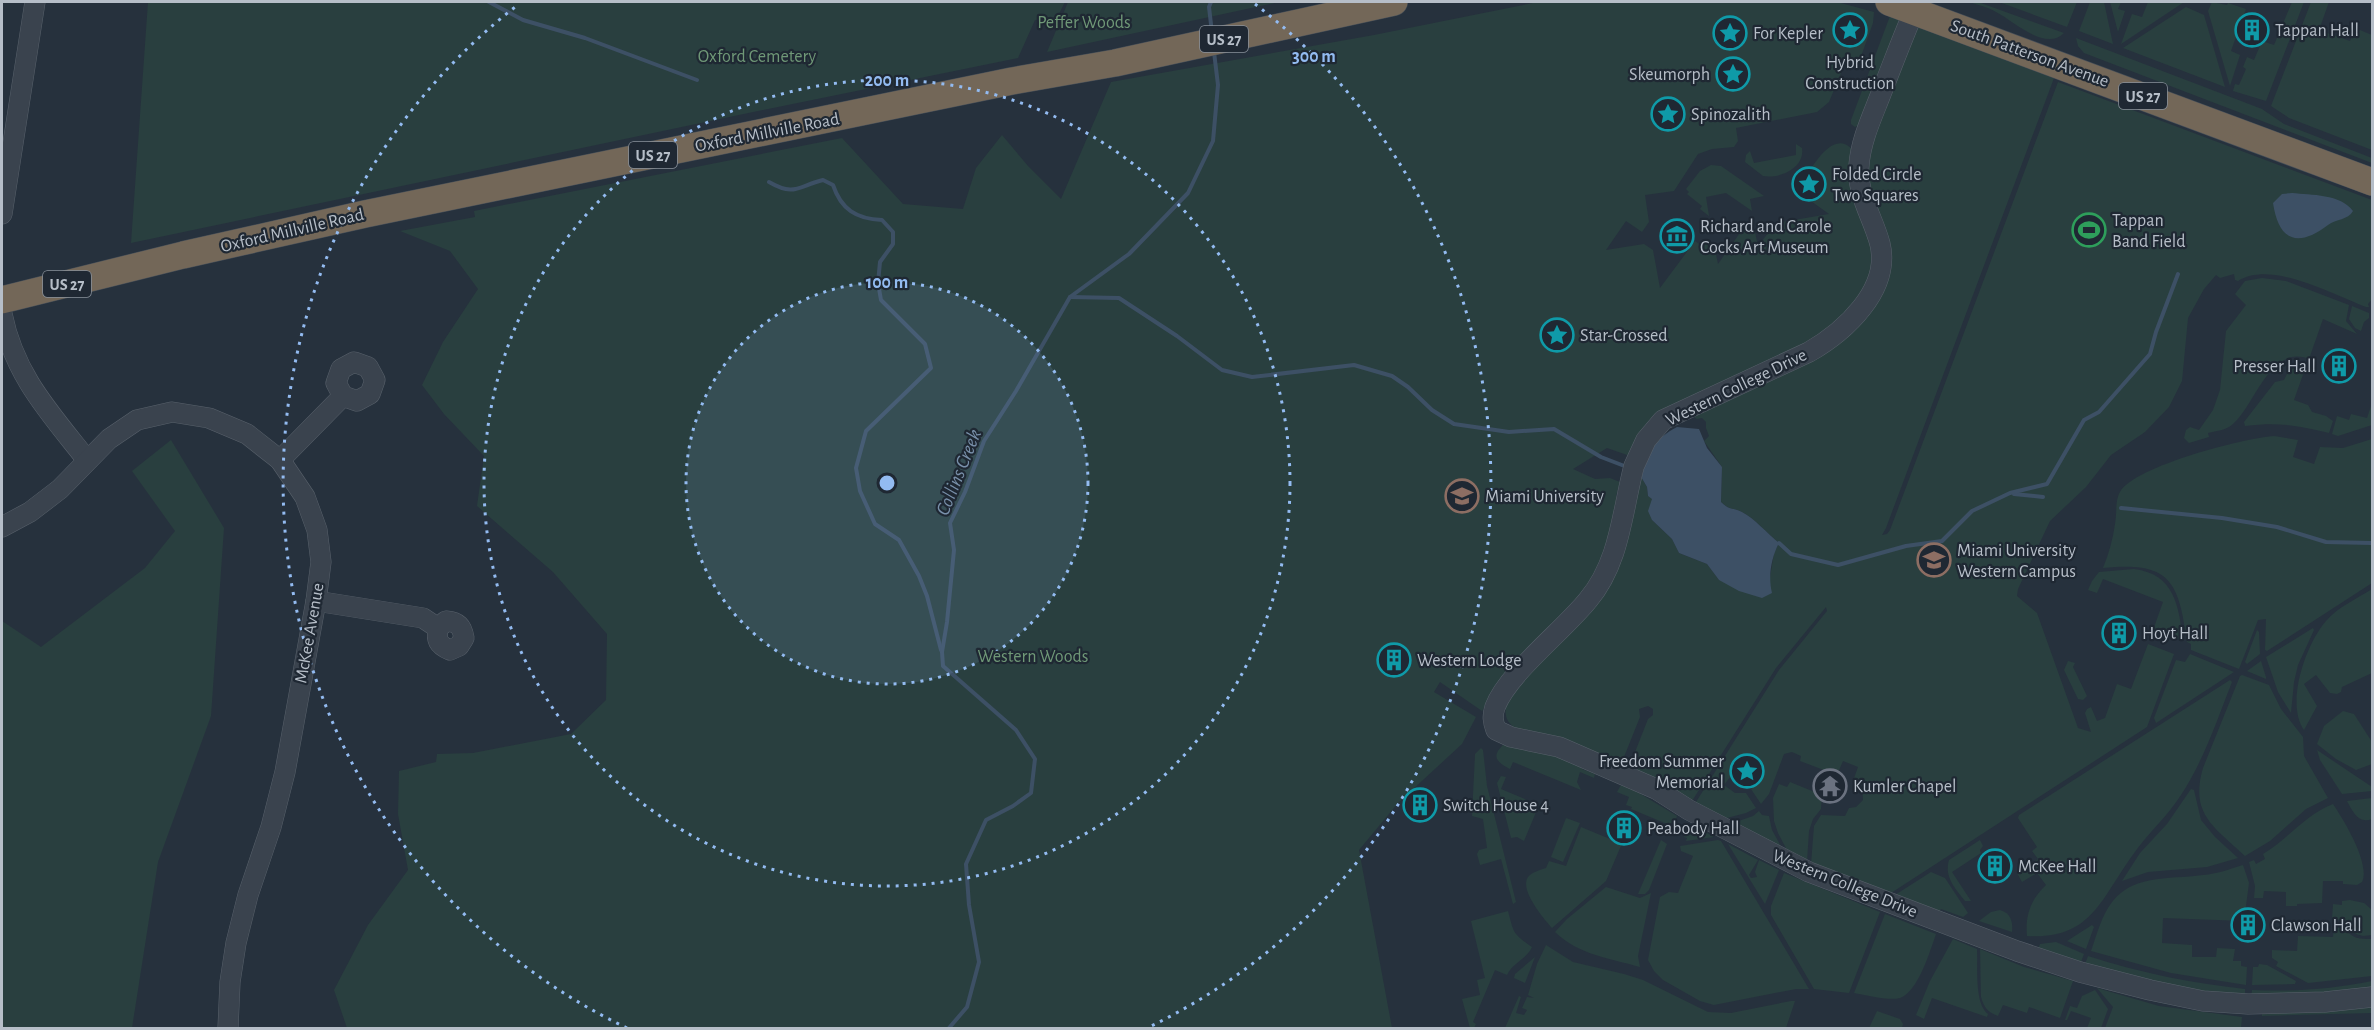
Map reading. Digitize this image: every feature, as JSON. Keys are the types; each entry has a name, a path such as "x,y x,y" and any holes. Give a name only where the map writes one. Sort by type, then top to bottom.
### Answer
{"highway":[{"name":"Oxford Millville Road","path":"2,300 183,255 365,214 755,133 1175,50 1394,2"},
{"name":"South Patterson Avenue","path":"1889,2 1916,6 2373,182"},
{"name":"South Patterson Avenue","path":"1941,2 2373,169"}],"street":[{"path":"2,214 35,2"},
{"name":"Western College Drive","path":"1916,6 1863,140 1858,166 1859,189 1880,246 1881,259 1873,288 1864,303 1840,332 1809,352 1675,413 1654,429 1639,452 1634,466 1614,556 1608,571 1588,600 1507,687 1495,708 1492,720 1496,730 1511,737 1559,747 1656,789 1689,810 1801,868 1937,921 2080,972 2203,1001 2248,1004 2373,998"},
{"path":"2,314 4,328 23,376 87,460"},
{"path":"280,460 343,396"},
{"name":"McKee Avenue","path":"2,527 30,512 60,489 109,439 136,420 172,412 209,418 247,434 280,460 305,497 317,530 321,562 316,601 285,772 236,943 230,981 228,1029"},
{"path":"316,601 423,618 438,628"}],"green space":[{"name":"Oxford Cemetery","path":"148,2 1065,2 1057,18 1035,20 1018,58 131,243"},
{"name":"Peffer Woods","path":"1068,2 1279,2 1047,52"},
{"name":"Western Woods","path":"1538,2 1837,2 1874,12 1873,23 1859,62 1856,65 1846,61 1829,102 1817,112 1736,128 1738,141 1734,147 1712,149 1698,154 1674,191 1645,195 1649,222 1642,232 1626,221 1606,250 1644,244 1653,250 1660,288 1695,241 1702,246 1707,240 1714,245 1718,264 1742,230 1750,229 1755,232 1758,246 1776,223 1829,214 1797,191 1820,156 1835,144 1843,143 1851,148 1861,213 1874,259 1866,288 1832,331 1663,410 1630,456 1607,448 1573,469 1595,479 1610,478 1620,482 1616,496 1619,503 1608,552 1584,595 1502,680 1482,711 1440,682 1434,692 1476,717 1462,744 1398,803 1359,850 1392,1028 347,1028 334,990 368,925 408,870 398,814 399,771 436,762 437,754 473,753 571,734 606,700 607,634 553,572 477,506 484,456 444,414 422,385 443,342 478,289 450,251 400,231 475,217 474,211 842,138 903,204 963,209 976,168 1002,135 1028,166 1061,199 1111,82 1374,35"},
{"path":"1969,2 1978,2 2064,33 2056,38 2039,37 1993,10"},
{"path":"1999,2 2077,2 2067,27"},
{"path":"2090,2 2104,2 2113,44 2079,31"},
{"path":"2110,2 2121,2 2118,9 2125,11 2118,32"},
{"path":"2148,2 2184,2 2121,44 2132,14 2142,17"},
{"path":"2212,2 2227,5 2228,3 2246,9 2231,51 2240,55 2230,86 2208,11"},
{"path":"2292,2 2304,2 2266,101 2233,91 2235,84 2239,85 2246,69 2243,67 2247,57 2254,60 2262,41 2274,45"},
{"path":"2311,2 2329,2 2319,30 2350,41 2355,28 2372,35 2372,150 2289,118 2271,106"},
{"path":"2186,7 2204,15 2225,87 2123,48"},
{"path":"1890,16 1904,21 1862,124 1855,127 1851,124 1851,120"},
{"path":"1917,24 2054,78 1882,535 1887,534 1890,530 2058,82 2372,200 2372,299 2368,304 2369,307 2366,307 2302,281 2267,274 2238,281 2235,280 2234,274 2220,278 2216,275 2204,289 2188,318 2182,381 2169,407 2145,432 2111,455 2086,487 2050,521 2018,589 2017,596 2037,613 2078,728 2091,732 2085,713 2091,707 2097,721 2105,718 2117,684 2131,689 2148,644 2174,654 2147,727 1891,893 1811,864 1814,826 1821,815 1845,816 1849,808 1856,807 1863,800 1862,786 1853,781 1858,767 1843,761 1837,775 1800,761 1801,756 1792,752 1784,754 1769,794 1761,804 1751,789 1759,780 1761,766 1751,753 1747,762 1741,763 1724,785 1735,793 1746,793 1756,808 1723,819 1696,806 1696,802 1779,670 1827,611 1826,607 1776,668 1692,801 1658,782 1628,770 1648,719 1653,715 1653,709 1648,706 1639,709 1640,717 1620,767 1518,730 1507,718 1506,705 1510,695 1591,608 1640,475 1647,487 1648,496 1653,499 1652,520 1672,539 1679,553 1707,564 1719,580 1769,583 1774,553 1779,543 1747,515 1721,502 1722,467 1704,441 1709,436 1706,422 1702,418 1697,419 1692,416 1751,386 1879,292 1865,157"},
{"path":"2076,38 2262,109 2284,124 2372,158 2372,163 2084,53 2078,46"},
{"path":"1796,144 1802,148 1800,161 1784,174 1763,176 1745,162 1746,155 1750,151 1754,163 1796,155"},
{"path":"1711,165 1721,166 1764,196 1750,199 1752,211 1726,193 1706,197 1709,216 1700,209 1702,206 1687,194 1689,192 1686,189 1700,171"},
{"path":"2262,278 2286,281 2349,305 2346,321 2357,334 2323,319 2309,359 2296,357 2284,360 2274,367 2242,414 2229,427 2208,433 2209,437 2189,443 2184,438 2186,430 2190,427 2199,430 2213,410 2220,390 2226,331 2246,305 2235,294 2245,281"},
{"path":"2352,306 2369,313 2369,318 2364,322 2361,331 2355,328 2349,319"},
{"path":"2297,366 2305,369 2294,400 2308,405 2312,412 2326,416 2333,421 2329,433 2287,425 2245,426 2244,422 2275,382 2284,380 2289,370"},
{"path":"2372,403 2372,425 2338,436 2332,434 2337,416 2349,420 2351,414 2367,418"},
{"path":"2274,436 2298,440 2293,457 2314,464 2320,447 2343,448 2372,439 2372,583 2267,651 2265,650 2266,619 2258,620 2239,669 2191,650 2191,644 2187,642 2180,603 2167,579 2143,568 2103,568 2113,535 2118,495 2130,482 2167,463 2191,455 2239,442"},
{"path":"171,440 224,528 211,716 158,862 132,1028 2,1028 2,621 41,647 145,568 175,531 132,471"},
{"path":"2134,569 2148,572 2166,585 2177,605 2183,641 2153,630 2163,602 2103,579 2097,593 2088,590 2099,572"},
{"path":"2372,589 2372,673 2342,687 2341,692 2337,694 2330,693 2316,675 2304,684 2317,706 2304,730 2299,719 2297,690 2311,644 2331,616"},
{"path":"2313,628 2298,665 2291,713 2278,692 2266,657"},
{"path":"2257,630 2260,654 2247,664 2245,662"},
{"path":"2190,654 2234,672 2156,723 2154,718 2176,660 2185,662"},
{"path":"2068,661 2075,663 2073,667 2087,696 2083,700 2078,699 2064,670"},
{"path":"2261,661 2266,677 2266,679 2247,671"},
{"path":"2242,675 2269,685 2281,709 2303,737 2304,756 2328,798 2306,809 2270,841 2245,856 2208,819 2202,809 2200,798 2203,768"},
{"path":"2230,680 2232,682 2215,725 2189,782 2170,811 2138,848 2092,914 2080,924 2066,931 2049,935 2027,936 2030,908 2036,896 2046,885 2037,873 2022,882 2017,873 2038,859 2032,851 2037,847 2018,818 2019,815"},
{"path":"2343,711 2354,714 2372,742 2372,764 2356,770 2336,759 2317,744 2324,726"},
{"path":"1504,744 1529,747 1584,764 1582,769 1595,774 1594,778 1580,772 1577,782 1581,790 1513,762 1510,769 1501,764 1496,755"},
{"path":"1481,748 1487,786 1516,902 1513,904 1501,859 1480,865 1477,854 1479,850 1487,848 1483,819 1472,816 1475,754"},
{"path":"2317,750 2372,787 2372,791 2342,794 2320,760"},
{"path":"1501,776 1506,777 1501,789 1539,805 1524,841 1517,837 1511,838 1497,783"},
{"path":"1790,782 1822,795 1821,809 1813,819 1809,831 1807,862 1789,854 1774,821 1773,798 1779,784 1787,787"},
{"path":"1621,785 1677,816 1675,822 1667,824 1631,809 1632,807 1626,805 1629,797 1617,792"},
{"path":"2191,789 2194,790 2201,820 2215,837 2238,858 2207,867 2148,872 2122,881 2140,853 2167,824"},
{"path":"2372,798 2372,819 2367,820 2356,816 2347,801"},
{"path":"2333,804 2359,853 2363,864 2362,882 2357,885 2343,884 2343,881 2323,881 2322,903 2286,906 2286,892 2264,891 2263,898 2254,898 2255,886 2249,862 2254,860 2256,864 2265,859 2263,854 2314,814"},
{"path":"1759,811 1762,815 1769,816 1772,830 1783,850 1730,824 1753,816"},
{"path":"1566,818 1580,823 1563,862 1551,857"},
{"path":"1691,824 1714,837 1686,841 1687,838 1684,837"},
{"path":"1581,827 1610,839 1615,829 1626,834 1606,881 1552,928 1534,904 1526,883 1528,877 1536,871 1546,868 1549,861 1566,866"},
{"path":"1661,840 1667,844 1649,890 1645,894 1638,894"},
{"path":"1980,840 1983,846 1981,853 1952,872 1971,901 1965,901 1949,877 1949,860"},
{"path":"1721,841 1809,989 1796,989 1714,1005 1700,1001 1663,980 1654,971 1648,960 1660,897 1669,892 1678,893 1693,856 1681,851 1680,846"},
{"path":"1728,844 1758,860 1749,875 1751,878 1757,877 1755,872 1759,860 1779,870 1765,904"},
{"path":"2243,865 2249,883 2244,921 2163,918 2162,943 2192,945 2192,957 2216,957 2217,948 2235,949 2233,961 2241,961 2241,966 2247,967 2246,985 2171,973 2091,951 2108,908 2127,889 2150,880 2208,874"},
{"path":"1931,872 1945,878 1968,913 1963,917 1941,909 1938,913 1895,895"},
{"path":"1784,873 1880,912 1849,993 1814,989 1771,915 1771,906"},
{"path":"1606,887 1640,898 1651,893 1638,956 1640,967 1584,951 1555,932 1567,919"},
{"path":"2342,901 2364,903 2371,909 2372,935 2363,936 2353,933 2344,920 2332,919 2333,904 2342,905"},
{"path":"2000,910 2007,913 2010,918 2012,932 1979,921 1991,912"},
{"path":"1508,911 1515,932 1532,947 1507,975 1495,970 1473,1022 1476,1024 1474,1028 1470,1028 1462,999 1480,995 1477,980 1485,978 1471,921"},
{"path":"1885,914 1936,934 1918,980 1906,994 1896,999 1854,993"},
{"path":"2092,925 2094,927 2086,949 2067,941"},
{"path":"2334,927 2344,928 2357,938 2372,939 2372,976 2308,983 2276,966 2278,962 2272,958 2272,950 2297,951 2298,936 2333,937"},
{"path":"1953,939 1977,949 1979,993 1988,1014 1987,1017 1932,998 1924,1019 1916,1015 1930,981"},
{"path":"2056,942 2084,954 2081,962 2038,949 2040,944"},
{"path":"1546,945 1573,962 1643,980 1708,1012 1731,1013 1795,1001 1786,1028 1505,1028 1519,996 1521,997 1516,1013 1524,1015 1527,1010 1522,1008 1527,997 1534,998 1528,995 1537,964"},
{"path":"1980,949 2024,967 2073,981 2060,1018 2029,1007 2027,1013 2003,1005 1998,1016 1989,1011 1981,997"},
{"path":"2088,956 2166,977 2245,989 2245,998 2165,986 2085,964"},
{"path":"1535,957 1525,983 1514,978 1515,974"},
{"path":"2259,964 2267,965 2296,981 2295,984 2252,985 2253,967 2258,967"},
{"path":"2372,981 2372,990 2251,998 2252,990 2312,989"},
{"path":"2097,988 2159,1006 2242,1017 2241,1028 2105,1028 2113,1007"},
{"path":"2095,990 2108,1009 2101,1028 2087,1028 2091,1018 2071,1011 2065,1020 2070,1006 2077,1008 2082,996"},
{"path":"2372,1007 2372,1013 2262,1016 2262,1012"},
{"path":"1877,1011 1900,1019 1903,1024 1902,1028 1869,1028"}],"water":[{"path":"2282,194 2333,198 2348,205 2353,211 2318,232 2299,238 2292,237 2280,226 2273,203"},
{"path":"1677,427 1699,429 1707,448 1722,467 1721,502 1747,515 1779,543 1771,568 1772,593 1762,598 1739,591 1719,580 1707,564 1679,553 1672,539 1652,520 1648,511 1652,499 1648,496 1647,487 1640,475 1653,447 1663,436"}],"waterway":[{"path":"489,2 523,20 585,38 697,80"},
{"name":"Collins Creek","path":"1211,2 1209,7 1212,33"},
{"name":"Collins Creek","path":"949,1028 967,1007 979,962 969,905 966,864 986,820 1013,806 1031,793 1035,759 1016,730 943,666 942,652 954,550 950,523 965,492 984,441 1016,391 1070,297 1129,254 1188,193 1213,141 1218,85 1214,52"},
{"path":"769,182 791,190 823,180 833,185 840,200 851,211 857,215 882,220 893,232 893,244 880,262 878,283 881,300 925,344 931,368 866,431 856,468 860,491 875,524 899,540 919,576 927,596 941,650"},
{"path":"1779,543 1791,554 1838,565 1906,546 1942,541 1972,511 2010,493 2047,484 2084,420 2099,412 2150,354 2178,274"},
{"path":"1070,297 1119,298 1177,336 1222,370 1252,377 1354,365 1392,376 1408,387 1432,410 1454,424 1509,432 1554,429 1601,457 1627,467"},
{"path":"2014,494 2043,497"},
{"path":"2121,508 2222,518 2277,527 2326,542 2372,543"}],"place":[{"name":"Hybrid Construction","path":"1850,30"},
{"name":"Tappan Hall","path":"2252,30"},
{"name":"For Kepler","path":"1730,33"},
{"name":"Skeumorph","path":"1733,74"},
{"name":"Spinozalith","path":"1668,114"},
{"name":"Folded Circle Two Squares","path":"1809,184"},
{"name":"Tappan Band Field","path":"2089,230"},
{"name":"Richard and Carole Cocks Art Museum","path":"1677,236"},
{"name":"Star-Crossed","path":"1557,335"},
{"name":"Presser Hall","path":"2339,366"},
{"name":"Miami University","path":"1462,496"},
{"name":"Miami University Western Campus","path":"1934,560"},
{"name":"Hoyt Hall","path":"2119,633"},
{"name":"Western Lodge","path":"1394,660"},
{"name":"Freedom Summer Memorial","path":"1747,771"},
{"name":"Kumler Chapel","path":"1830,786"},
{"name":"Switch House 4","path":"1420,805"},
{"name":"Peabody Hall","path":"1624,828"},
{"name":"McKee Hall","path":"1995,866"},
{"name":"Clawson Hall","path":"2248,925"}]}
